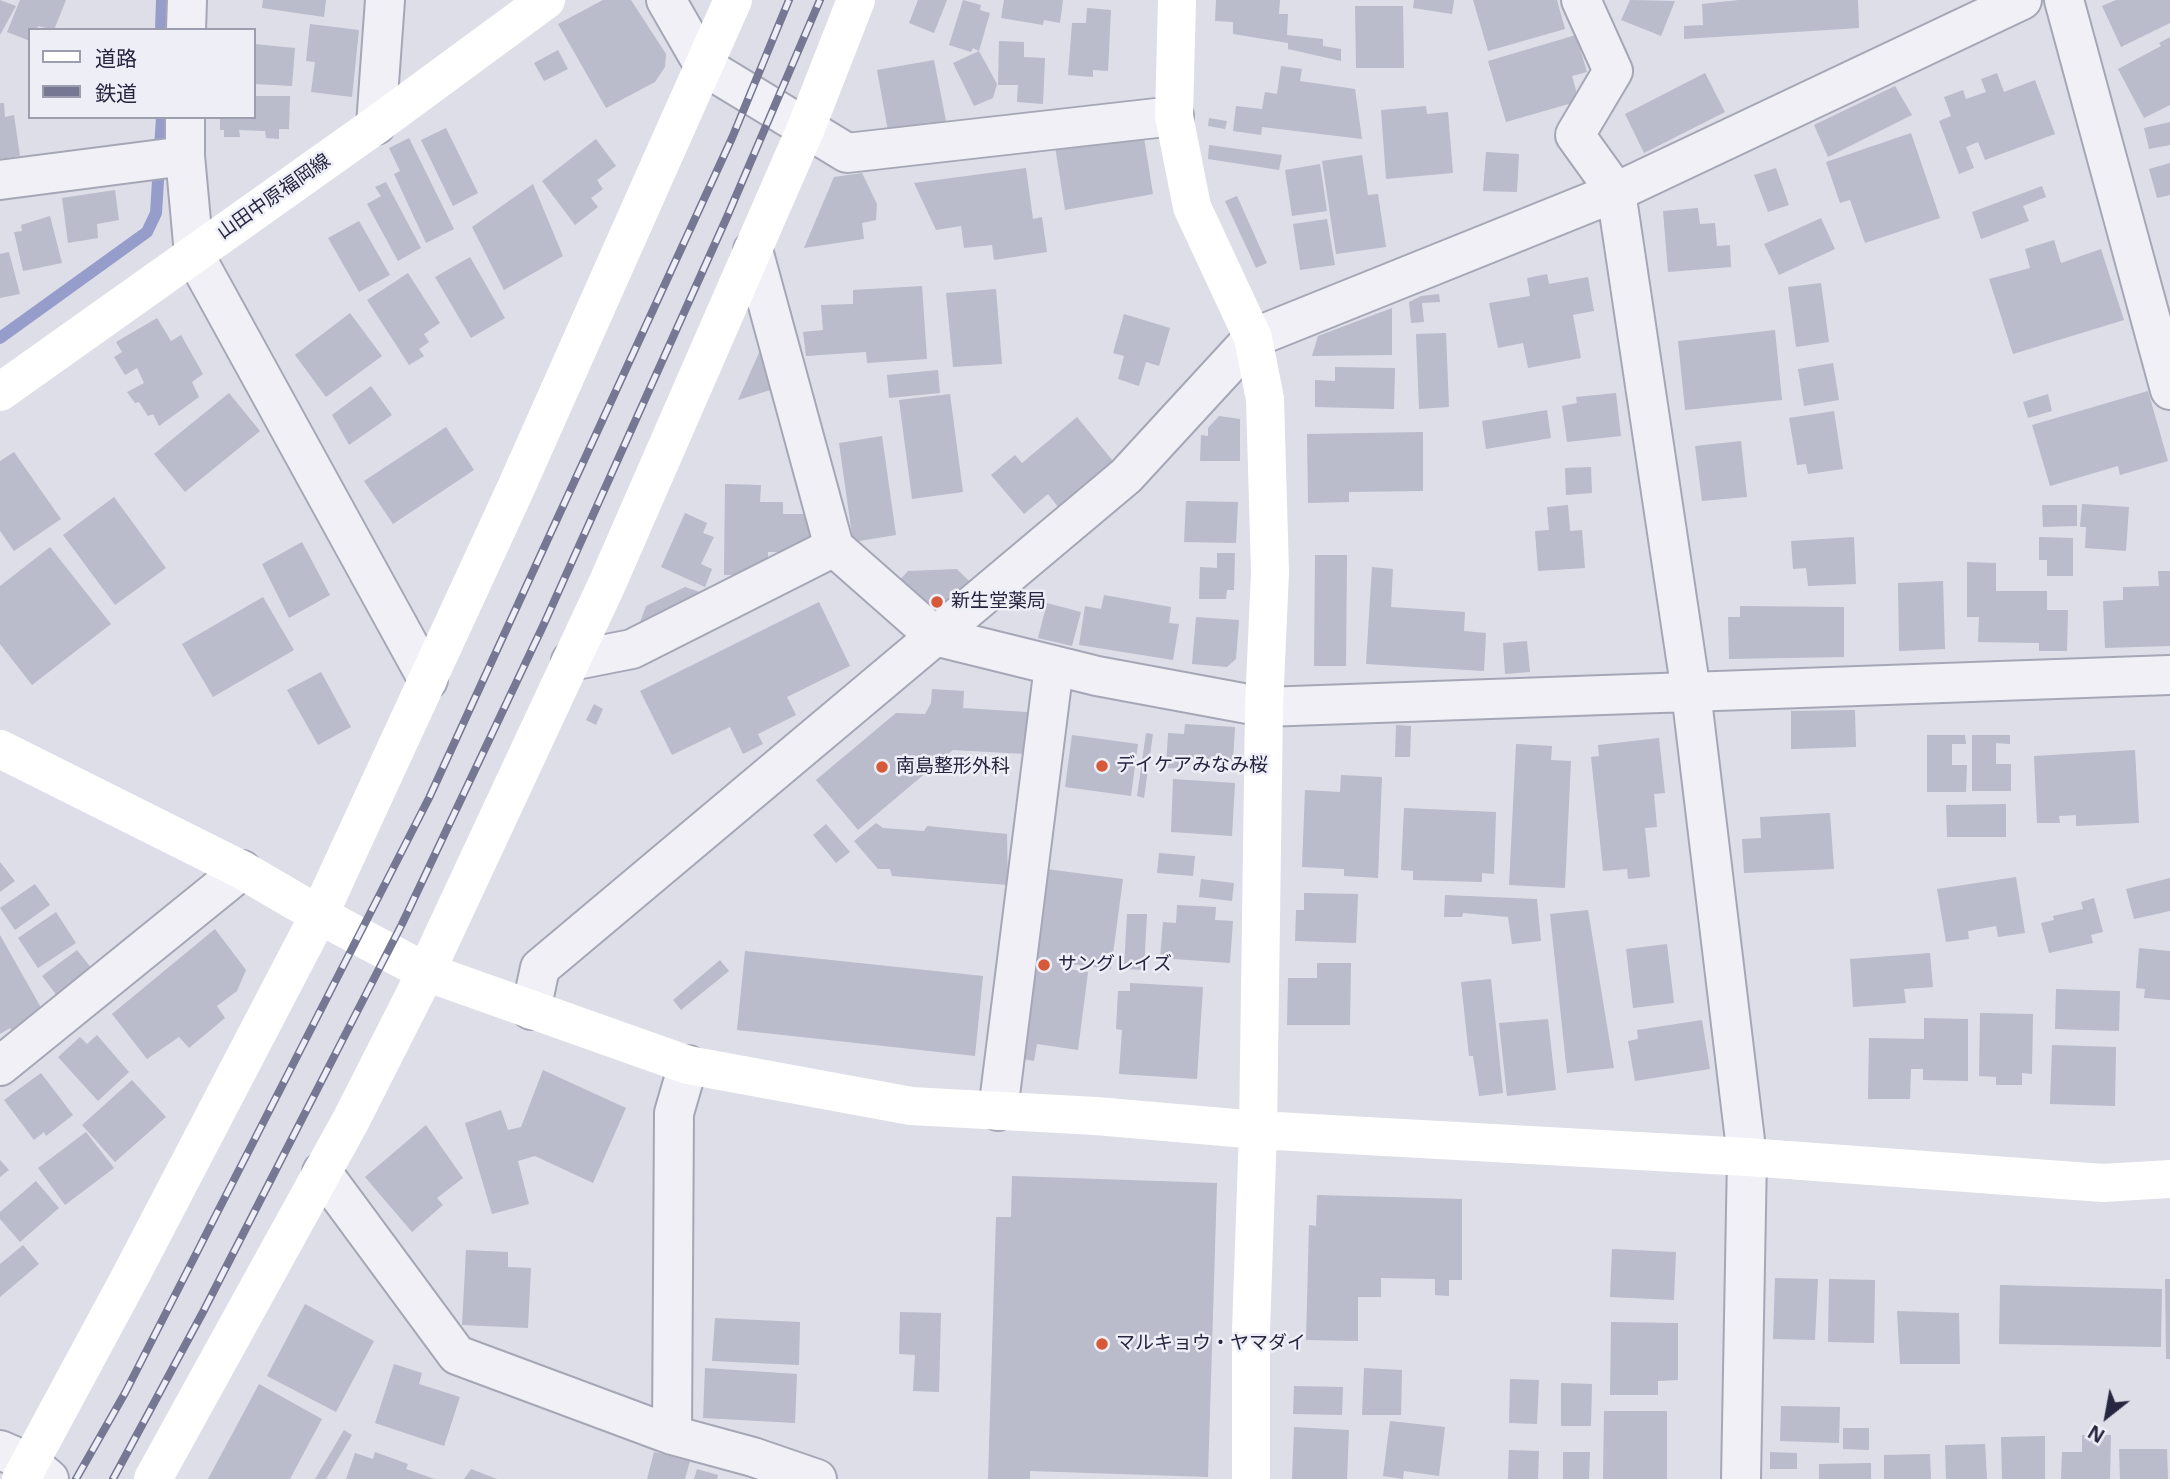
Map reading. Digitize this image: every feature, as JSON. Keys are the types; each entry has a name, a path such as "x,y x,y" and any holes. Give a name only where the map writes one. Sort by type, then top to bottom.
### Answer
{"street":[{"path":"186,28 187,0"},
{"path":"376,125 385,0"},
{"name":"山田中原福岡線","path":"0,392 376,125 546,0"},
{"path":"666,0 704,66 847,153 1174,116"},
{"path":"25,1468 130,1277 319,915 428,680 733,0"},
{"path":"153,1479 351,1120 426,972 571,661 753,250 806,128 856,0"},
{"path":"1177,0 1174,116 1192,207 1253,338 1265,399 1270,558 1264,707 1258,1130 1251,1331 1251,1479"},
{"path":"1581,0 1613,71 1575,135 1616,192 1690,692 1747,1157 1741,1479"},
{"path":"531,1010 540,968 1126,477 1253,338 1616,192 2022,0"},
{"path":"2064,0 2170,390"},
{"path":"185,119 185,156 194,254 428,680"},
{"path":"0,180 185,156"},
{"path":"753,250 834,547 935,636 1097,676 1264,707 2170,675"},
{"path":"571,661 632,649 834,547"},
{"path":"998,1111 1054,666"},
{"path":"0,749 242,870 426,972 688,1065 911,1106 1258,1130 1747,1157 2103,1183 2170,1179"},
{"path":"0,1066 242,870"},
{"path":"672,1435 674,1113 688,1065"},
{"path":"323,1172 457,1355 672,1435 752,1468 817,1479"}],"building":[{"path":"0,0 16,6 0,35"},
{"path":"20,0 66,0 55,28 28,28 28,40 7,32"},
{"path":"263,0 326,0 324,17 262,8"},
{"path":"603,0 631,0 666,54 665,67 655,82 606,108 558,24"},
{"path":"918,0 947,0 934,33 909,23"},
{"path":"963,0 981,5 980,10 990,13 979,51 973,48 971,52 949,45"},
{"path":"1004,0 1063,0 1060,23 1044,20 1043,25 1001,18"},
{"path":"1216,0 1280,0 1279,14 1288,14 1287,35 1323,39 1323,46 1341,49 1341,61 1288,49 1288,43 1233,34 1233,22 1215,21"},
{"path":"1414,0 1454,0 1452,14 1413,8"},
{"path":"1473,0 1557,0 1565,29 1488,51"},
{"path":"1630,0 1675,1 1661,36 1621,20"},
{"path":"1739,0 1858,0 1859,28 1684,39 1684,26 1703,25 1702,4"},
{"path":"2116,0 2170,0 2170,23 2121,47 2102,6"},
{"path":"1355,6 1403,6 1404,68 1356,68"},
{"path":"1087,8 1111,10 1108,71 1093,70 1093,77 1068,75 1072,23 1086,23"},
{"path":"310,24 359,30 352,97 311,92 315,62 306,61"},
{"path":"1576,35 1587,72 1572,76 1579,101 1506,122 1488,61"},
{"path":"2170,37 2170,105 2144,118 2118,69 2161,46 2159,43"},
{"path":"999,41 1024,42 1024,57 1045,58 1043,104 1017,102 1018,85 998,85"},
{"path":"256,44 295,48 292,86 256,84"},
{"path":"558,50 568,69 544,81 534,63"},
{"path":"979,51 997,84 993,98 974,106 953,63"},
{"path":"934,60 946,121 888,131 877,70"},
{"path":"1281,66 1302,69 1300,81 1355,89 1362,139 1262,127 1261,135 1233,131 1236,106 1262,109 1265,92 1277,94"},
{"path":"1705,73 1725,112 1644,153 1625,114"},
{"path":"1997,73 2004,92 2035,80 2055,134 1985,160 1978,142 1966,147 1974,168 1959,174 1939,121 1951,116 1944,97 1963,90 1966,99 1986,92 1981,79"},
{"path":"1895,86 1912,115 1828,157 1814,125"},
{"path":"256,96 290,96 289,129 279,129 279,139 266,138 265,131 239,130 240,137 224,137 224,130 220,130 220,119 256,119"},
{"path":"0,103 4,103 5,117 14,115 20,156 0,159"},
{"path":"1426,106 1427,114 1448,112 1453,173 1386,179 1381,110"},
{"path":"1209,118 1227,121 1225,129 1208,126"},
{"path":"2170,122 2170,145 2149,149 2144,128"},
{"path":"1142,125 1153,194 1065,210 1054,140"},
{"path":"446,128 478,193 453,206 421,140"},
{"path":"1911,133 1940,218 1865,243 1850,200 1840,203 1826,162"},
{"path":"409,138 454,229 426,243 394,174 400,171 389,148"},
{"path":"596,139 616,166 597,180 603,189 591,198 598,207 575,225 542,181"},
{"path":"1209,145 1282,155 1279,170 1208,159"},
{"path":"1486,152 1519,154 1517,192 1483,191"},
{"path":"1362,155 1368,195 1378,194 1386,247 1336,254 1322,161"},
{"path":"2170,163 2170,195 2157,198 2149,169"},
{"path":"1320,164 1327,211 1292,216 1285,170"},
{"path":"1026,168 1033,219 1042,217 1047,252 994,260 992,245 964,248 961,226 936,230 914,183"},
{"path":"1776,168 1789,205 1768,212 1754,175"},
{"path":"862,173 877,204 876,220 862,223 864,239 804,248 834,177"},
{"path":"386,182 421,248 398,261 367,204 381,196 375,187"},
{"path":"533,184 563,256 504,290 472,227"},
{"path":"2042,186 2046,197 2023,206 2029,221 1981,239 1972,212"},
{"path":"115,190 119,220 97,224 98,238 68,243 62,198"},
{"path":"1237,196 1267,263 1256,268 1225,201"},
{"path":"1698,208 1700,224 1715,223 1717,246 1730,245 1731,267 1668,272 1663,211"},
{"path":"50,216 62,263 23,271 14,232 22,231 21,225"},
{"path":"1821,218 1835,249 1779,275 1764,244"},
{"path":"1327,219 1335,265 1300,270 1293,224"},
{"path":"359,221 390,275 359,292 328,238"},
{"path":"2054,240 2061,263 2101,249 2124,320 2013,354 1989,279 2030,268 2025,249"},
{"path":"9,252 20,294 0,298 0,254"},
{"path":"470,257 505,318 471,338 435,277"},
{"path":"408,273 440,323 424,334 429,342 419,349 424,356 409,365 367,300"},
{"path":"1547,274 1549,284 1588,277 1594,311 1573,315 1581,358 1528,368 1523,343 1498,348 1489,303 1530,296 1527,278"},
{"path":"1821,283 1829,342 1796,347 1788,287"},
{"path":"922,286 927,359 867,363 866,352 806,356 803,332 823,330 821,305 853,304 853,290"},
{"path":"996,289 1002,364 953,367 946,293"},
{"path":"1439,294 1440,302 1422,303 1424,322 1411,323 1409,302 1421,296"},
{"path":"1392,308 1392,355 1312,356 1318,336"},
{"path":"350,313 382,356 326,397 295,355"},
{"path":"1124,314 1170,328 1159,366 1146,362 1139,386 1118,379 1124,356 1113,353"},
{"path":"157,318 171,341 181,335 203,374 192,382 199,397 159,426 153,414 148,416 139,402 135,403 127,392 144,383 137,368 125,375 114,357 122,352 116,342"},
{"path":"1775,330 1782,400 1685,410 1678,341"},
{"path":"1446,333 1449,407 1419,409 1416,334"},
{"path":"763,344 777,388 738,400"},
{"path":"1833,363 1839,400 1804,406 1798,369"},
{"path":"1335,367 1395,368 1394,409 1315,407 1315,380 1335,381"},
{"path":"938,370 940,393 889,398 887,375"},
{"path":"371,386 392,415 349,445 332,415"},
{"path":"2148,391 2168,461 2120,475 2118,466 2050,486 2032,425"},
{"path":"229,393 260,431 185,492 154,454"},
{"path":"1616,393 1621,436 1567,442 1562,406 1577,403 1576,397"},
{"path":"950,394 963,492 912,499 899,400"},
{"path":"2048,394 2052,411 2028,418 2023,402"},
{"path":"1547,410 1551,438 1486,449 1482,421"},
{"path":"1834,411 1843,469 1808,474 1806,464 1797,465 1789,418"},
{"path":"1219,416 1240,419 1240,461 1200,461 1201,435 1208,436 1208,428"},
{"path":"1077,417 1121,471 1066,517 1048,494 1024,514 991,475 1015,455 1022,463"},
{"path":"446,427 474,470 393,524 364,481"},
{"path":"1423,432 1423,491 1349,492 1349,502 1308,503 1307,434"},
{"path":"882,436 896,535 853,542 839,443"},
{"path":"1741,441 1747,497 1702,501 1695,446"},
{"path":"14,452 61,519 14,551 0,531 0,461"},
{"path":"1591,467 1592,493 1566,495 1565,468"},
{"path":"725,484 761,485 760,502 783,502 783,514 810,514 809,552 768,552 768,575 724,575"},
{"path":"114,497 166,568 115,605 63,535"},
{"path":"1186,501 1238,502 1236,543 1184,542"},
{"path":"2082,504 2129,507 2126,551 2085,548 2086,527 2080,527"},
{"path":"1568,505 1570,531 1582,530 1585,568 1538,571 1535,531 1549,530 1547,507"},
{"path":"2042,505 2077,505 2077,526 2043,527"},
{"path":"685,513 707,523 703,533 714,537 701,564 712,569 705,587 661,567"},
{"path":"1854,537 1856,584 1808,586 1806,568 1793,569 1791,541"},
{"path":"2039,537 2073,538 2073,576 2047,576 2047,560 2039,560"},
{"path":"302,542 330,595 289,618 262,564"},
{"path":"50,547 111,624 32,685 0,644 0,586"},
{"path":"1217,553 1235,553 1234,590 1227,590 1226,599 1199,599 1200,567 1217,568"},
{"path":"1315,555 1347,555 1346,666 1314,666"},
{"path":"1967,562 1996,563 1996,591 2047,591 2047,610 2068,610 2067,651 2039,651 2039,643 1978,642 1979,617 1967,617"},
{"path":"1372,567 1393,569 1391,607 1465,612 1464,631 1486,633 1484,671 1366,664"},
{"name":"新生堂薬局","path":"957,569 974,586 944,620 895,585 908,571"},
{"path":"2158,571 2170,571 2170,646 2105,648 2103,601 2123,600 2123,587 2159,586"},
{"path":"1943,581 1945,649 1899,651 1898,583"},
{"path":"685,587 706,594 636,633 646,606"},
{"path":"1104,595 1171,607 1169,623 1179,624 1173,660 1079,645 1085,606 1101,609"},
{"path":"263,597 294,650 213,697 182,644"},
{"path":"819,602 850,666 787,697 796,715 758,734 763,744 743,754 730,727 672,755 640,691"},
{"path":"1047,603 1081,612 1072,646 1038,638"},
{"path":"1740,606 1844,607 1844,657 1729,659 1728,617 1740,617"},
{"path":"1196,617 1239,620 1236,659 1227,667 1192,664"},
{"path":"1527,641 1530,672 1505,674 1503,643"},
{"path":"321,672 351,727 318,745 287,690"},
{"name":"南島整形外科","path":"932,689 964,691 963,708 1027,712 1025,754 953,750 858,830 816,780 896,713 925,714 931,703"},
{"path":"594,704 603,709 596,725 586,720"},
{"path":"1855,710 1856,747 1791,749 1791,711"},
{"path":"1185,724 1235,727 1233,761 1185,758 1184,769 1166,768 1168,733 1184,734"},
{"path":"1396,725 1411,726 1410,757 1395,757"},
{"path":"1146,733 1153,734 1144,798 1137,796"},
{"name":"デイケアみなみ桜","path":"1072,735 1138,744 1131,796 1065,787"},
{"path":"1927,735 1965,735 1966,744 1952,744 1952,765 1967,765 1966,792 1927,792"},
{"path":"1972,735 2010,735 2010,744 1996,743 1996,764 2011,764 2011,791 1972,791"},
{"path":"1659,738 1665,793 1654,794 1657,827 1645,828 1650,877 1628,879 1627,869 1603,871 1591,757 1599,756 1598,745"},
{"path":"1516,744 1552,746 1551,760 1571,761 1565,888 1509,885"},
{"path":"2135,750 2139,823 2076,826 2076,815 2059,816 2060,823 2037,823 2034,756"},
{"path":"1341,775 1382,777 1378,878 1344,876 1344,869 1302,867 1305,790 1340,792"},
{"path":"1173,779 1235,783 1232,836 1171,832"},
{"path":"2006,804 2006,837 1947,837 1946,805"},
{"path":"1404,808 1496,812 1494,874 1482,873 1482,882 1413,880 1413,871 1401,870"},
{"path":"1830,813 1834,869 1744,873 1742,839 1761,838 1760,817"},
{"path":"876,823 883,828 924,831 927,826 1007,834 1008,885 892,876 890,869 878,869 854,841"},
{"path":"826,824 850,852 836,863 813,835"},
{"path":"1159,853 1195,856 1193,876 1157,873"},
{"path":"0,862 15,881 0,892"},
{"name":"サングレイズ","path":"1046,869 1123,879 1111,969 1063,963 1062,968 1088,972 1078,1050 1037,1044 1034,1061 1023,1059"},
{"path":"2016,877 2025,933 1998,937 1996,926 1968,931 1969,939 1946,942 1937,889"},
{"path":"2170,878 2170,911 2134,919 2126,889"},
{"path":"1201,879 1234,883 1232,901 1199,897"},
{"path":"35,884 50,905 15,930 0,908"},
{"path":"1304,893 1358,894 1356,943 1295,941 1296,910 1304,910"},
{"path":"1445,895 1537,899 1541,941 1512,944 1508,917 1463,913 1462,917 1444,917"},
{"path":"2094,898 2103,932 2091,935 2093,943 2049,953 2041,923 2054,920 2053,916 2083,909 2081,902"},
{"path":"1177,905 1216,907 1215,920 1233,921 1230,963 1160,958 1163,922 1176,923"},
{"path":"1588,910 1614,1068 1567,1073 1550,914"},
{"path":"56,912 76,943 38,968 18,938"},
{"path":"1127,914 1147,914 1144,970 1124,969"},
{"path":"215,929 246,970 237,991 217,1006 225,1018 189,1048 179,1037 147,1059 112,1014"},
{"path":"0,935 48,1020 16,1038 10,1028 0,1034"},
{"path":"1667,944 1674,1003 1633,1008 1626,949"},
{"path":"2139,948 2170,951 2170,1000 2144,998 2145,989 2136,988"},
{"path":"77,950 96,974 61,1001 42,976"},
{"path":"745,951 983,976 975,1056 737,1030"},
{"path":"1930,953 1933,987 1904,989 1906,1003 1853,1007 1850,959"},
{"path":"720,960 729,971 681,1010 673,1000"},
{"path":"1317,963 1351,963 1350,1025 1287,1025 1288,978 1317,978"},
{"path":"1491,979 1503,1093 1479,1096 1473,1056 1469,1056 1461,982"},
{"path":"1130,983 1203,987 1197,1079 1119,1074 1122,1030 1116,1029 1118,991 1130,991"},
{"path":"2056,989 2120,991 2119,1031 2055,1029"},
{"path":"1980,1013 2033,1014 2032,1074 2022,1073 2022,1085 1996,1085 1996,1077 1979,1076"},
{"path":"1924,1018 1968,1019 1968,1081 1923,1080 1923,1069 1911,1069 1910,1099 1868,1099 1869,1038 1924,1039"},
{"path":"1548,1019 1556,1090 1507,1096 1499,1023"},
{"path":"1702,1020 1710,1069 1635,1081 1628,1041 1638,1039 1637,1030"},
{"path":"97,1035 129,1072 98,1101 58,1057 80,1037 87,1044"},
{"path":"2052,1045 2116,1047 2115,1106 2050,1104"},
{"path":"543,1070 626,1108 593,1183 535,1156 518,1161 529,1204 492,1214 465,1123 501,1110 508,1130 521,1127"},
{"path":"41,1073 73,1115 46,1136 44,1132 34,1140 4,1100"},
{"path":"132,1080 166,1117 115,1162 82,1125"},
{"path":"426,1125 463,1178 437,1198 443,1205 412,1232 365,1177"},
{"path":"86,1132 114,1168 65,1205 38,1168"},
{"path":"0,1160 9,1170 0,1177"},
{"name":"マルキョウ・ヤマダイ","path":"1012,1176 1217,1183 1208,1477 1030,1471 1030,1479 988,1479 996,1217 1011,1217"},
{"path":"36,1181 59,1208 20,1242 0,1219 0,1212"},
{"path":"1317,1195 1462,1199 1462,1280 1449,1280 1449,1296 1435,1295 1435,1279 1381,1278 1381,1297 1358,1297 1358,1341 1306,1340 1309,1225 1316,1226"},
{"path":"23,1245 39,1264 0,1297 0,1264"},
{"path":"1612,1249 1676,1252 1674,1300 1610,1297"},
{"path":"466,1250 508,1252 508,1267 531,1268 528,1328 462,1325"},
{"path":"1775,1278 1818,1279 1815,1340 1773,1339"},
{"path":"1829,1279 1875,1280 1874,1343 1828,1342"},
{"path":"2165,1279 2170,1279 2170,1359 2166,1359"},
{"path":"2000,1285 2162,1289 2161,1347 1999,1344"},
{"path":"305,1304 374,1341 336,1412 267,1376"},
{"path":"1897,1311 1959,1313 1960,1364 1900,1364"},
{"path":"900,1312 941,1313 939,1392 913,1391 915,1355 899,1354"},
{"path":"715,1318 800,1322 799,1365 712,1361"},
{"path":"1611,1322 1678,1323 1678,1380 1658,1381 1658,1395 1610,1395"},
{"path":"394,1364 422,1373 419,1384 460,1397 444,1446 375,1423"},
{"path":"705,1368 797,1374 795,1423 703,1418"},
{"path":"1364,1368 1402,1370 1401,1415 1362,1415"},
{"path":"1510,1379 1539,1380 1537,1424 1509,1423"},
{"path":"1561,1383 1592,1384 1591,1426 1561,1426"},
{"path":"259,1384 322,1419 290,1479 208,1479"},
{"path":"1294,1386 1343,1387 1342,1415 1293,1414"},
{"path":"1781,1406 1840,1407 1839,1443 1780,1441"},
{"path":"1604,1411 1667,1411 1667,1479 1603,1479"},
{"path":"1390,1421 1445,1427 1439,1476 1404,1471 1403,1479 1383,1476"},
{"path":"1294,1427 1349,1430 1347,1479 1292,1479"},
{"path":"1843,1428 1869,1428 1869,1450 1843,1449"},
{"path":"344,1430 352,1435 326,1479 315,1479"},
{"path":"2082,1435 2111,1435 2110,1479 2061,1479 2062,1452 2082,1452"},
{"path":"2045,1436 2045,1479 2002,1479 2001,1437"},
{"path":"1985,1444 1987,1479 1946,1479 1945,1445"},
{"path":"2119,1449 2167,1449 2168,1479 2120,1479"},
{"path":"1509,1450 1539,1451 1538,1479 1508,1479"},
{"path":"375,1452 408,1464 406,1469 435,1479 346,1479 355,1453 373,1459"},
{"path":"654,1452 690,1461 685,1479 647,1479"},
{"path":"1563,1452 1590,1452 1589,1479 1563,1479"},
{"path":"1770,1452 1797,1453 1797,1469 1770,1469"},
{"path":"1930,1454 1931,1479 1884,1479 1884,1455"},
{"path":"1871,1463 1871,1479 1819,1479 1819,1464"},
{"path":"471,1469 497,1479 464,1479"},
{"path":"697,1469 718,1475 717,1479 694,1479"}],"waterway":[{"path":"161,28 162,0"},
{"path":"0,338 147,232 156,213 162,119"}],"railway":[{"path":"76,1479 125,1393 429,798 732,138 789,0"},
{"path":"113,1479 203,1312 402,924 543,626 727,217 820,0"}],"place":[{"name":"新生堂薬局","path":"937,602"},
{"name":"デイケアみなみ桜","path":"1102,766"},
{"name":"南島整形外科","path":"882,767"},
{"name":"サングレイズ","path":"1044,965"},
{"name":"マルキョウ・ヤマダイ","path":"1102,1344"}]}
